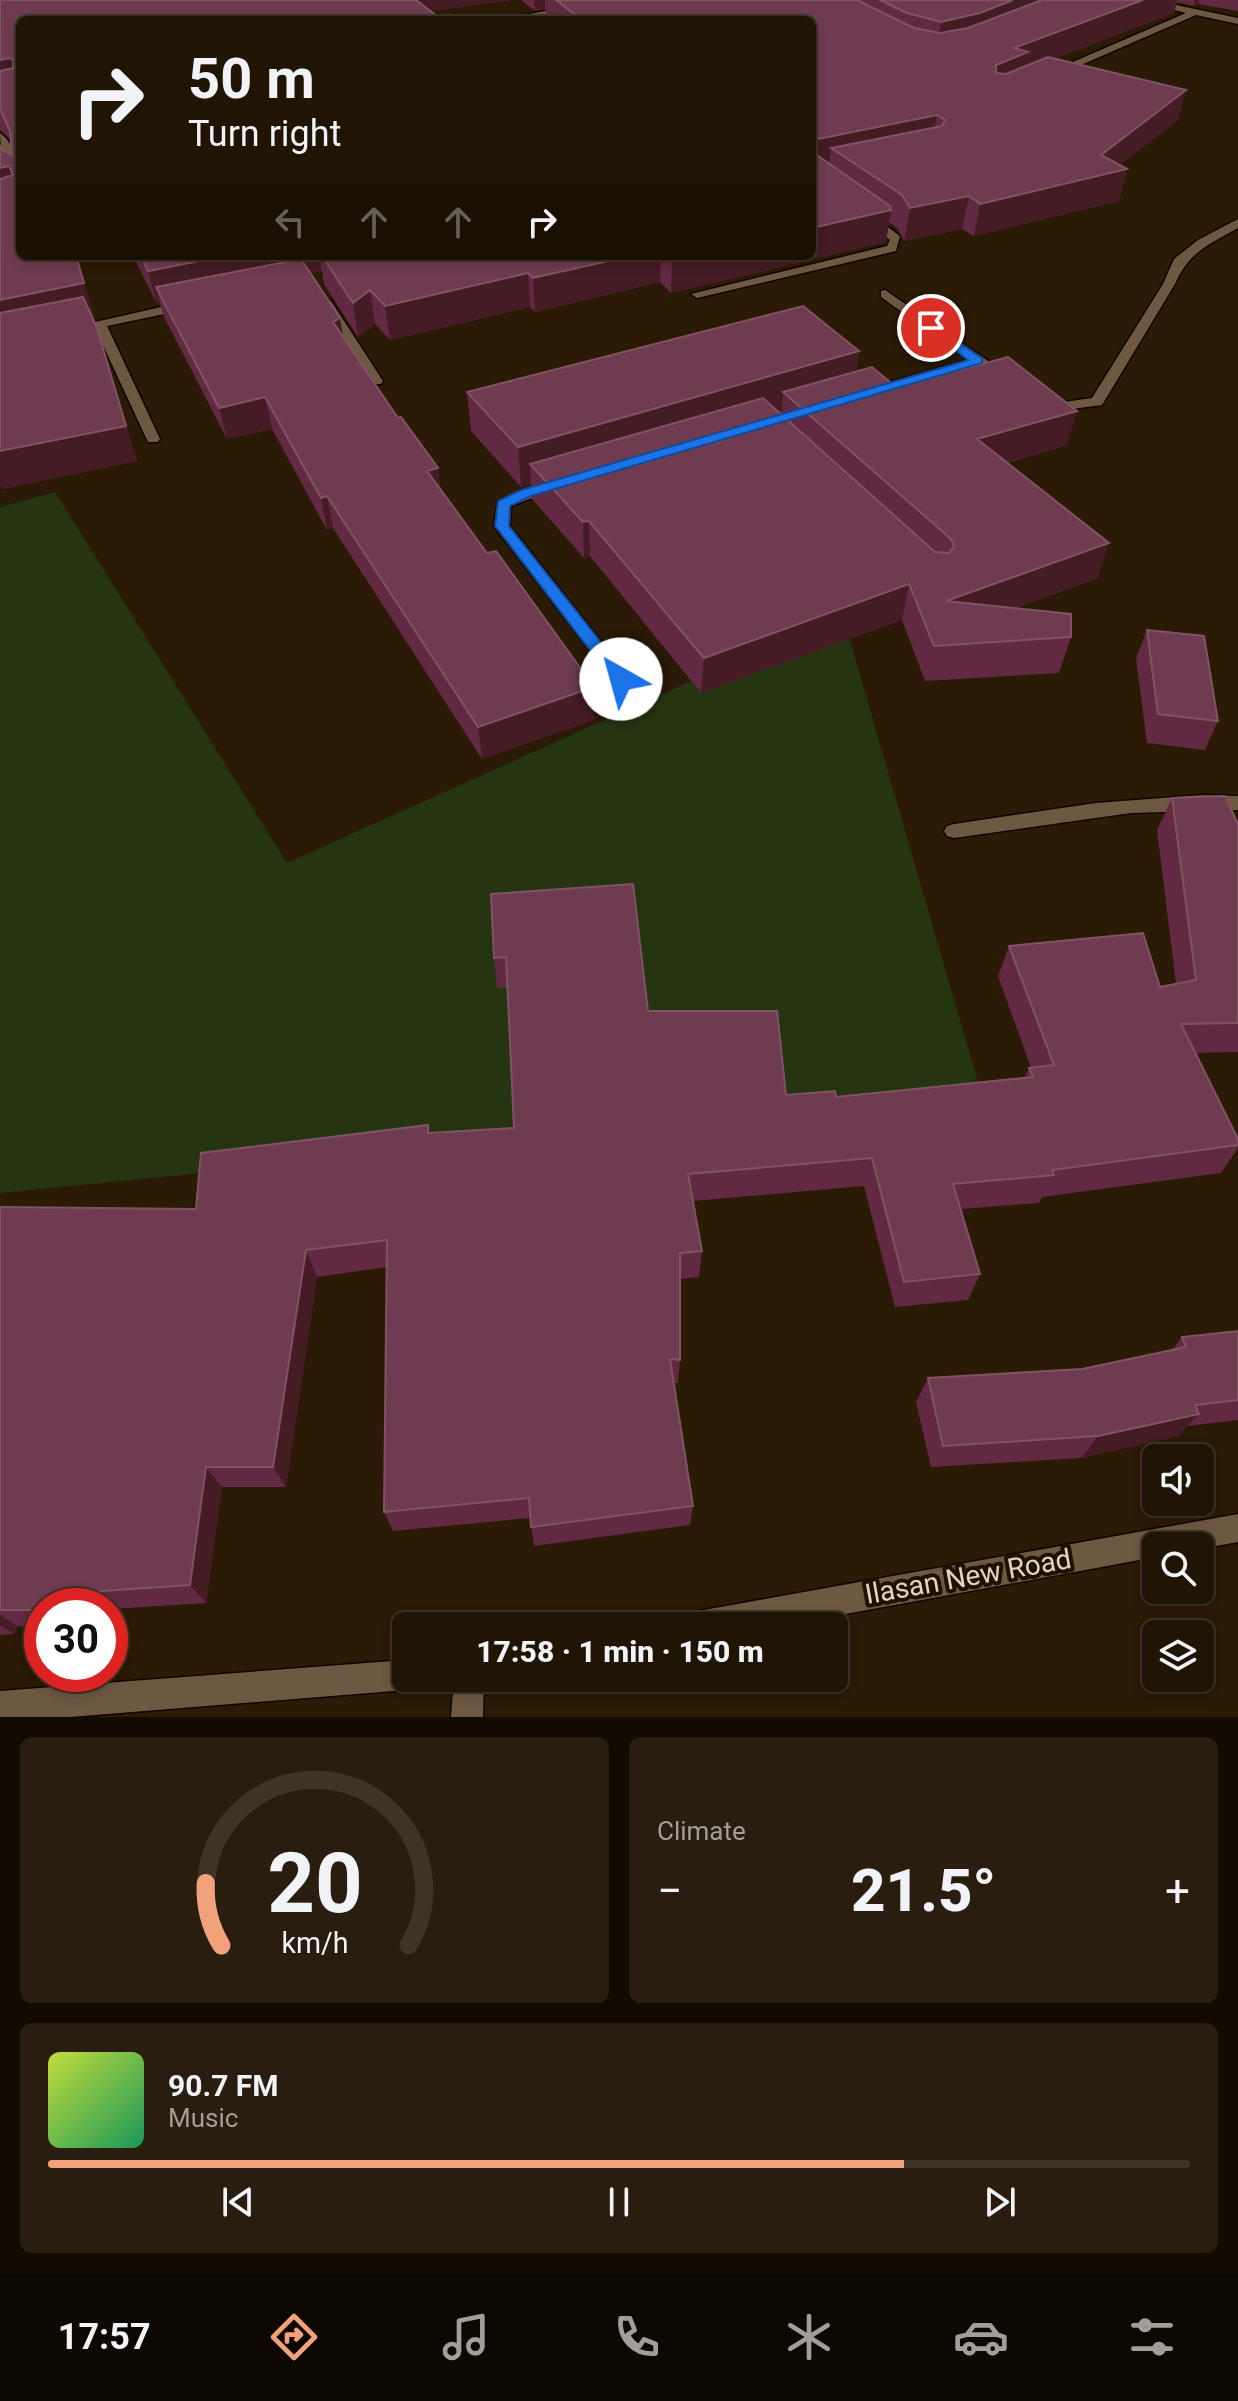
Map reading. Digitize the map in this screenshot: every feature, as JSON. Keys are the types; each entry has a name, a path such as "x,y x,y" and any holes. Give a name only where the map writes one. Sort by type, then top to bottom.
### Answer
{"street":[{"path":"1139,0 1238,21"},
{"path":"529,16 576,9"},
{"path":"1039,80 1195,12"},
{"path":"0,136 16,172"},
{"path":"697,294 892,248 896,239 857,209"},
{"path":"1025,393 1038,400 1064,406 1097,402 1169,284 1178,262 1202,243 1238,223"},
{"path":"319,293 376,381"},
{"path":"885,294 1000,377"},
{"path":"56,332 205,302"},
{"path":"99,323 153,439"},
{"path":"856,397 978,361"},
{"path":"570,480 526,493 503,504 502,526 621,679"},
{"path":"954,831 1097,809 1238,803"},
{"name":"Ilasan New Road","path":"775,1612 1238,1528"},
{"path":"0,1707 392,1676"},
{"path":"467,1717 468,1692"}],"green space":[{"path":"55,492 287,863 842,613 982,1096 0,1193 0,507"}],"building":[{"path":"0,0 416,0 437,16 16,16 16,260 77,260 84,283 0,300 0,179 13,175 9,166 0,168 0,145 2,150 12,155 10,131 0,109 0,71 13,68 14,61 10,58 0,60"},
{"path":"556,0 857,0 914,28 940,33 968,28 1042,0 1143,0 1014,48 1028,52 996,65 996,73 1006,74 1048,57 1186,90 1101,155 1127,169 980,204 969,196 910,208 902,195 831,148 942,126 945,120 937,115 816,139 816,16 577,16"},
{"path":"880,0 1013,0 980,13 941,22 907,13"},
{"path":"816,154 890,206 891,210 816,227"},
{"path":"143,260 204,260 148,271"},
{"path":"302,260 340,318 333,322 398,418 401,417 438,468 427,471 487,553 496,551 594,687 478,727 327,496 321,498 265,397 219,408 156,287"},
{"path":"325,260 613,260 533,278 528,273 385,306 370,290 353,303"},
{"path":"83,297 97,328 126,426 0,451 0,313"},
{"path":"803,306 859,351 518,447 467,392"},
{"path":"1008,357 1077,411 977,439 1109,543 946,601 1071,614 1071,637 934,646 909,584 704,658 589,521 583,522 530,464 763,398 935,552 949,553 954,547 951,539 783,392 872,367 896,387"},
{"path":"1147,630 1204,636 1218,721 1158,714"},
{"path":"1225,796 1238,824 1238,1023 1181,1024 1238,1139 1238,1145 1052,1170 1054,1175 953,1184 980,1274 904,1282 872,1158 688,1174 702,1251 680,1253 680,1360 670,1359 693,1506 531,1527 529,1498 384,1512 387,1240 306,1250 273,1467 206,1467 190,1585 128,1589 24,1588 24,1610 0,1610 0,1207 196,1209 201,1153 428,1125 428,1133 514,1128 506,957 494,958 491,894 633,884 648,1011 777,1011 786,1095 835,1091 836,1097 1033,1077 1029,1068 1054,1065 1009,946 1143,933 1160,987 1196,980 1172,798"},
{"path":"1238,1331 1238,1400 1195,1405 1199,1414 1098,1436 943,1446 928,1378 1082,1369 1186,1347 1182,1337"}],"route":[{"path":"621,679 502,526 503,504 526,493 978,361 931,328"}]}
